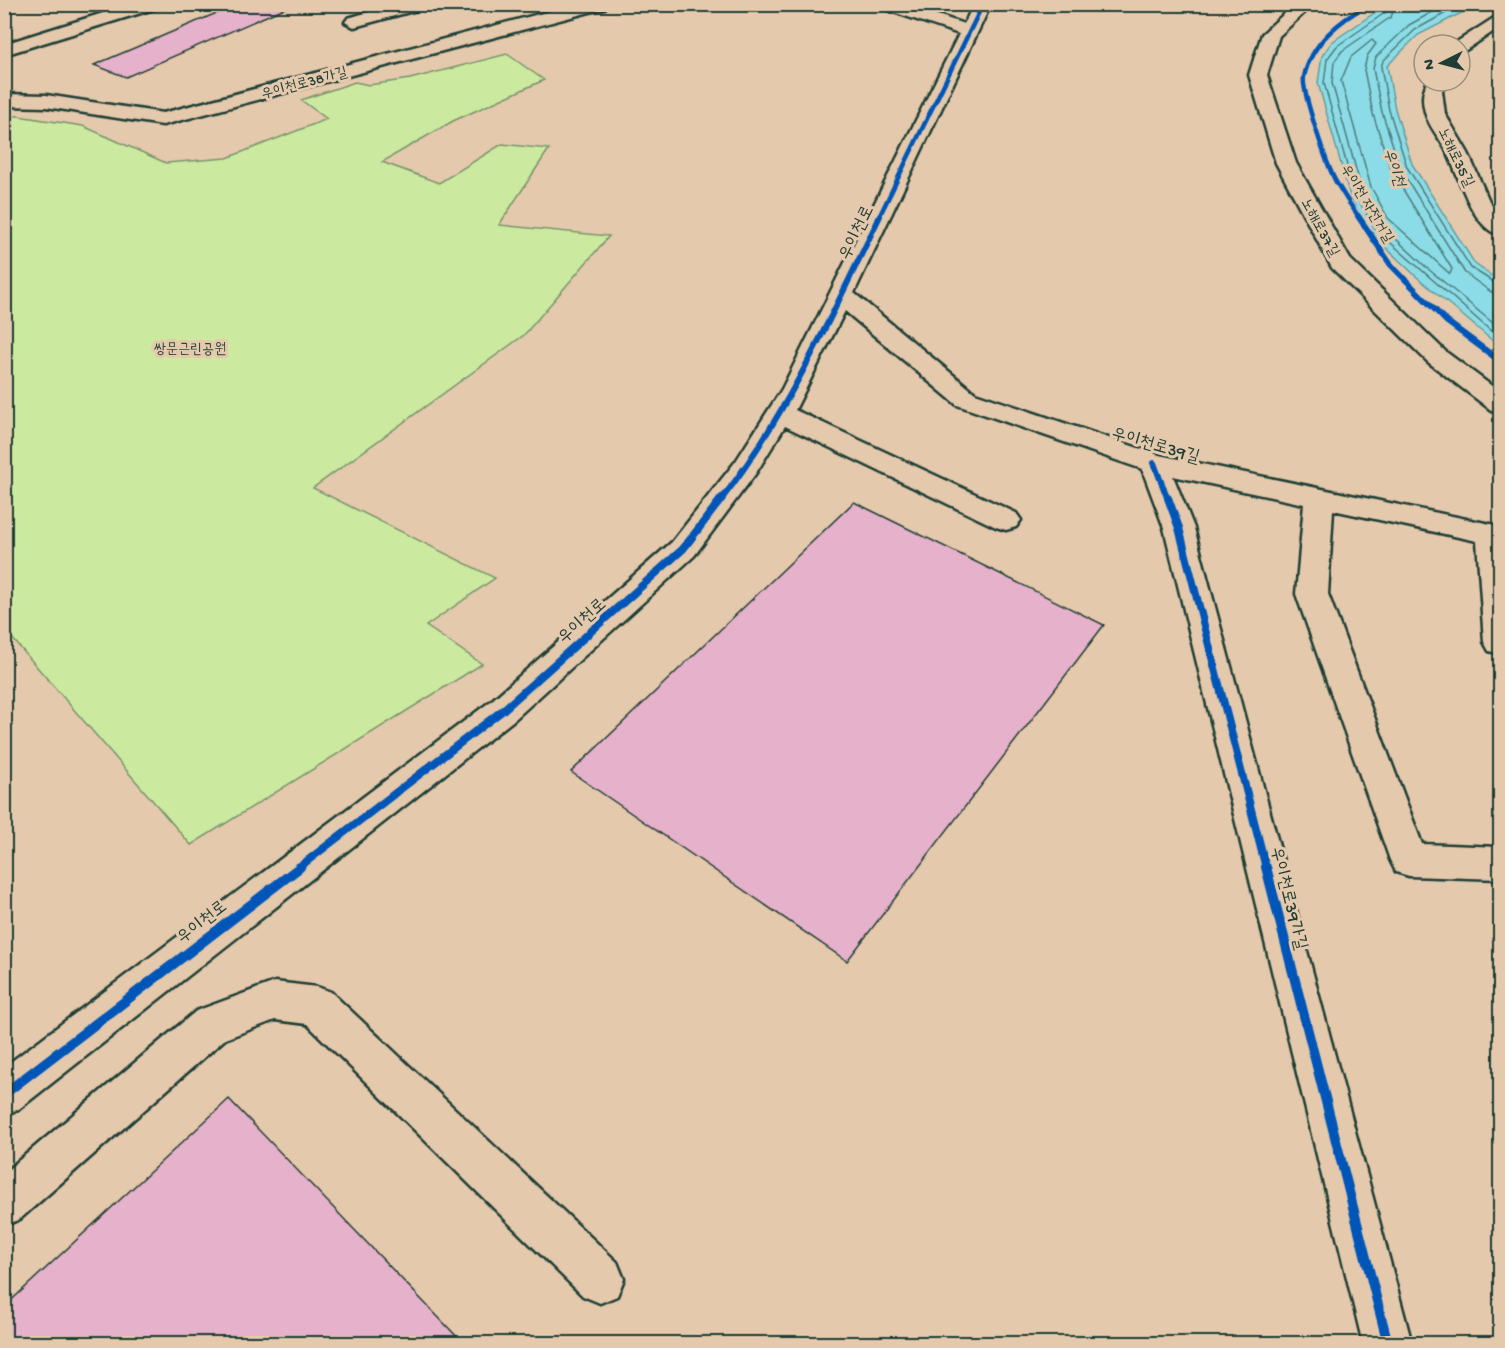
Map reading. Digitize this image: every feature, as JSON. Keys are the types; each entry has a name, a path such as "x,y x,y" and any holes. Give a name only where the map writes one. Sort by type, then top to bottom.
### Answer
{"street":[{"path":"4,50 151,4"},
{"path":"354,22 418,4"},
{"name":"우이천로38가길","path":"4,100 45,101 163,119 599,4"},
{"path":"887,4 970,32"},
{"name":"우이천로","path":"4,1094 503,710 683,549 746,467 800,379 983,4"},
{"name":"노해로37길","path":"1306,4 1271,34 1258,75 1286,163 1340,262 1437,357 1500,404"},
{"path":"1472,38 1500,19"},
{"path":"4,31 7,37 4,38"},
{"name":"노해로35길","path":"1432,93 1435,114 1458,153 1479,203 1500,228"},
{"name":"우이천로39길","path":"841,295 966,399 1154,463 1496,535"},
{"path":"779,413 1006,520"},
{"name":"우이천로39가길","path":"1154,463 1179,528 1388,1344"},
{"path":"1318,497 1312,594 1409,860 1500,863"},
{"path":"1496,535 1500,642"},
{"path":"4,1203 211,1025 275,1001 318,1006 600,1279"}],"green space":[{"name":"쌍문근린공원","path":"507,54 544,80 453,121 382,162 439,183 502,144 549,149 499,225 609,236 524,335 313,488 495,578 426,626 482,664 191,845 5,630 5,116 83,126 166,163 227,158 327,119 301,100 355,82 369,85 410,79"}],"water":[{"name":"우이천","path":"1386,5 1477,5 1422,33 1412,33 1412,41 1387,66 1395,109 1412,164 1475,264 1500,282 1500,347 1418,278 1370,233 1350,196 1318,83 1322,56 1332,42"}],"building":[{"path":"238,4 294,4 126,77 94,65"},
{"path":"854,502 1104,625 847,961 571,772"},
{"path":"229,1099 464,1344 4,1344 4,1307"}],"cycle path":[{"path":"4,1094 503,710 683,549 746,467 795,389 983,4"},
{"name":"우이천 자전거길","path":"1370,4 1356,11 1320,40 1303,78 1311,113 1335,181 1391,265 1446,321 1500,361"},
{"path":"1154,463 1179,528 1388,1344"}]}
